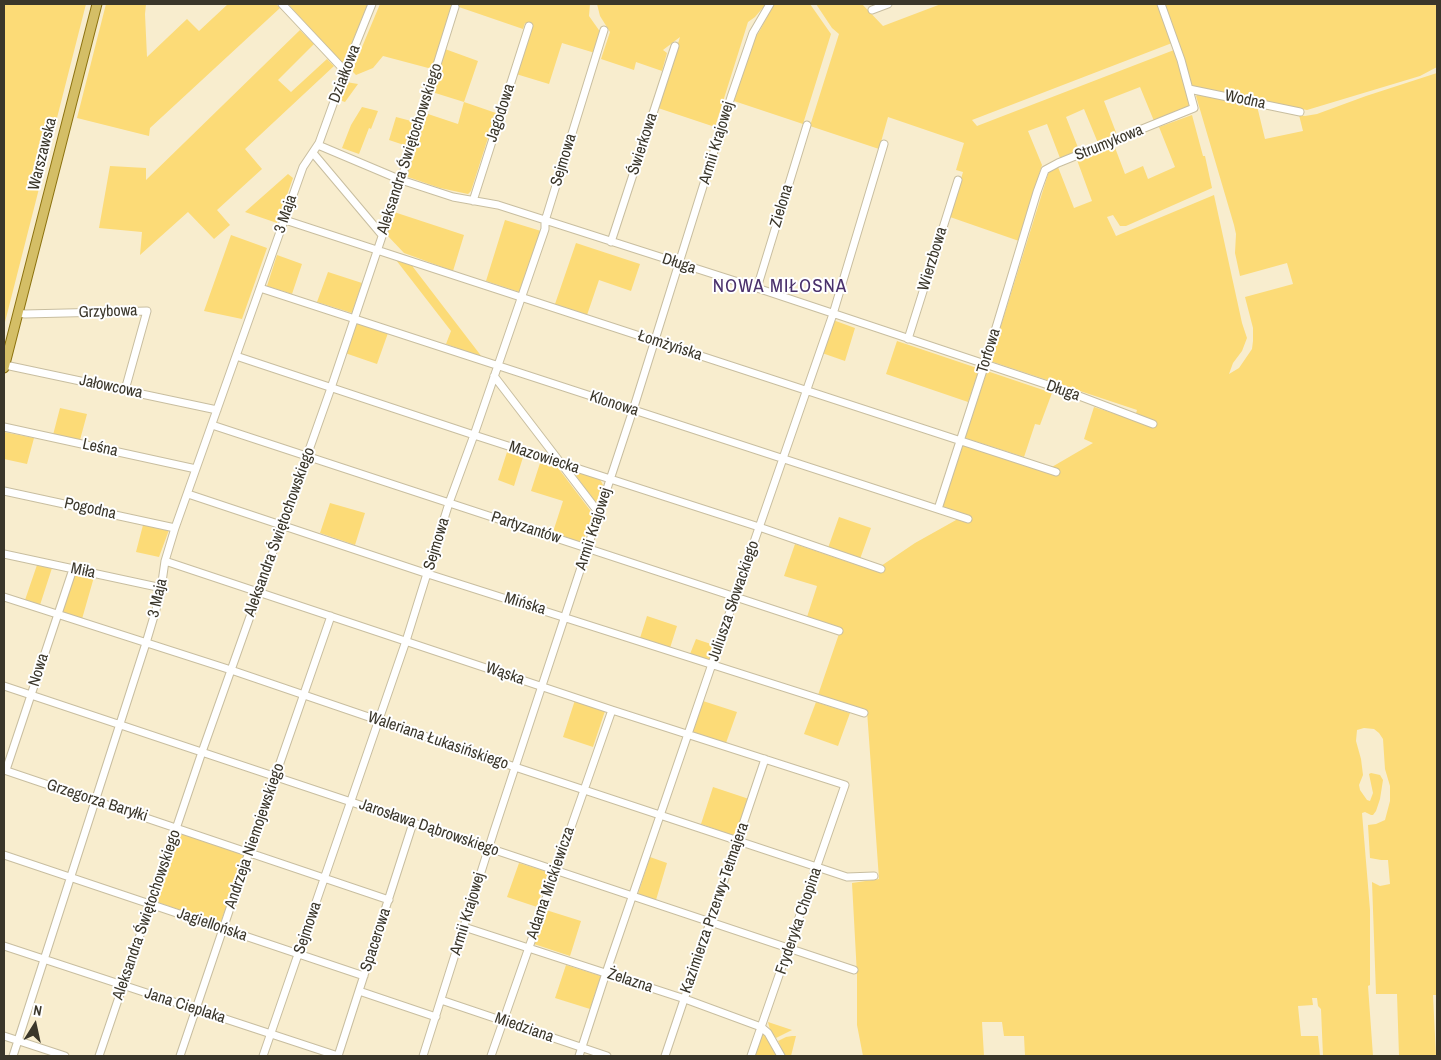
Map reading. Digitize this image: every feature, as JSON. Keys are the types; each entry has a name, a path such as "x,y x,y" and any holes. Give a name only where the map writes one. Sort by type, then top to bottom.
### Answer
{"main road":[{"name":"Warszawska","path":"4,366 97,4"}],"street":[{"path":"282,4 345,71"},
{"name":"Działkowa","path":"318,145 372,4"},
{"name":"Armii Krajowej","path":"422,1056 436,1017 488,848 633,410 742,62 754,33 770,4"},
{"path":"872,10 888,4"},
{"path":"1160,4 1176,45 1189,89"},
{"name":"Aleksandra Świętochowskiego","path":"99,1056 202,752 378,250 455,7"},
{"name":"Jagodowa","path":"473,201 529,26"},
{"name":"Sejmowa","path":"263,1056 406,640 449,503 474,436 545,228 545,221 604,30"},
{"name":"Świerkowa","path":"611,242 675,46"},
{"name":"Strumykowa","path":"1037,192 1046,170 1050,166 1194,108 1189,89"},
{"name":"Wodna","path":"1189,89 1300,112"},
{"name":"Zielona","path":"757,288 807,125"},
{"name":"Juliusza Słowackiego","path":"580,1056 606,974 833,314 884,144"},
{"name":"Długa","path":"318,145 400,180 453,197 498,206 757,288 1066,391 1153,424"},
{"name":"3 Maja","path":"13,1056 146,643 160,596 165,561 175,528 303,168 318,145"},
{"path":"313,153 382,235"},
{"name":"Wierzbowa","path":"908,339 958,180"},
{"name":"Torfowa","path":"938,509 985,364 1037,192"},
{"name":"Łomżyńska","path":"285,220 1056,472"},
{"name":"Klonowa","path":"260,288 968,518"},
{"name":"Grzybowa","path":"18,312 25,314 147,311 125,390"},
{"name":"Mazowiecka","path":"236,356 474,436 759,527 881,569"},
{"name":"Jałowcowa","path":"4,366 217,410"},
{"path":"494,376 599,513"},
{"name":"Partyzantów","path":"212,425 839,631"},
{"name":"Leśna","path":"4,428 196,469"},
{"name":"Pogodna","path":"4,490 175,528"},
{"name":"Mińska","path":"188,494 428,574 864,713"},
{"name":"Miła","path":"4,554 162,588"},
{"name":"Wąska","path":"165,561 612,710 846,785"},
{"name":"Nowa","path":"5,770 72,569"},
{"name":"Waleriana Łukasińskiego","path":"4,597 231,670 378,721 847,877 874,876"},
{"name":"Andrzeja Niemojewskiego","path":"180,1056 331,616"},
{"name":"Jarosława Dąbrowskiego","path":"4,686 854,970"},
{"name":"Adama Mickiewicza","path":"491,1056 612,710"},
{"name":"Kazimierza Przerwy-Tetmajera","path":"665,1056 765,759"},
{"name":"Grzegorza Baryłki","path":"5,770 389,900"},
{"name":"Fryderyka Chopina","path":"751,1056 846,785"},
{"name":"Spacerowa","path":"338,1056 413,823"},
{"name":"Jagiellońska","path":"4,855 364,976"},
{"name":"Żelazna","path":"464,927 685,999 761,1027"},
{"name":"Jana Cieplaka","path":"4,946 338,1056"},
{"path":"359,991 436,1017"},
{"name":"Miedziana","path":"441,1000 607,1056"},
{"path":"761,1027 768,1033 781,1056"},
{"path":"4,1036 65,1056"}],"shaded area":[{"path":"4,4 86,4 4,326"},
{"path":"106,4 146,4 147,57 187,19 199,31 228,4 276,4 280,8 150,128 149,136 77,118"},
{"path":"288,4 368,4 343,64"},
{"path":"380,4 590,4 589,16 601,33 595,53 562,43 549,84 516,74 531,26 525,23 523,29 453,5 432,69 383,56 373,68 356,75 352,71"},
{"path":"597,4 766,4 748,22 715,127 658,108 680,37 663,50 667,53 662,71 636,62 634,70 601,59 610,32 600,16"},
{"path":"774,4 810,4 831,34 803,124 734,101 753,40"},
{"path":"816,4 862,4 883,26 941,4 1157,4 1172,43 972,120 977,126 1174,50 1190,106 1154,121 1140,87 1104,101 1117,135 1098,143 1084,109 1066,117 1079,150 1060,158 1047,124 1028,131 1042,165 1019,241 950,217 963,172 956,170 964,143 888,117 879,149 810,126 839,34 832,28"},
{"path":"1162,4 1437,4 1437,67 1420,76 1307,110 1193,88"},
{"path":"300,30 314,44 278,80 291,92 327,59 334,66 245,149 262,169 217,210 230,225 214,239 188,212 140,255 142,232 99,228 110,166 146,168 146,180"},
{"path":"445,49 478,61 464,102 432,92"},
{"path":"1437,73 1437,995 1433,995 1436,1056 1399,1056 1397,994 1376,994 1372,882 1380,886 1390,884 1388,860 1370,858 1368,825 1385,820 1390,801 1390,786 1385,769 1383,739 1374,729 1364,728 1357,730 1356,741 1363,775 1359,785 1367,800 1370,801 1373,793 1369,774 1380,775 1383,780 1376,811 1373,815 1365,812 1362,813 1370,910 1370,985 1368,986 1373,1056 1323,1056 1321,1009 1318,1006 1317,998 1312,998 1313,1005 1298,1006 1301,1036 1318,1036 1320,1056 1025,1056 1024,1036 1004,1036 1002,1022 982,1022 984,1056 863,1056 857,1025 857,975 852,883 879,879 867,711 818,695 841,628 807,617 817,586 784,576 795,544 872,570 965,515 942,507 963,445 1045,471 1093,443 1084,439 1094,407 1134,420 1137,410 990,361 1049,171 1058,167 1074,208 1092,201 1077,160 1114,145 1125,174 1143,166 1148,179 1175,167 1159,127 1192,115 1203,156 1205,156 1212,188 1126,226 1120,226 1113,215 1107,217 1116,236 1214,195 1247,338 1229,374 1239,368 1252,349 1253,328 1245,297 1293,284 1287,263 1240,276 1235,253 1236,234 1234,225 1196,96 1198,94 1257,106 1265,139 1303,131 1299,115 1317,114"},
{"path":"346,82 358,84 345,102 339,100"},
{"path":"464,102 496,113 471,191 468,194 440,188 405,176 425,113 458,124"},
{"path":"362,107 378,111 359,154 342,148 351,125"},
{"path":"396,117 415,122 407,146 389,140"},
{"path":"288,174 293,178 277,223 245,212"},
{"path":"394,212 464,235 453,271 404,253 386,234"},
{"path":"505,220 541,231 519,292 486,281"},
{"path":"231,235 267,248 242,319 204,311"},
{"path":"576,243 640,264 631,291 599,280 587,315 555,304"},
{"path":"277,255 302,264 292,294 267,286"},
{"path":"396,260 413,266 482,357 446,344 451,331"},
{"path":"328,272 362,283 352,313 317,302"},
{"path":"833,320 855,328 845,361 822,353"},
{"path":"356,322 388,333 377,364 345,353"},
{"path":"897,341 980,369 968,402 886,374"},
{"path":"987,371 1052,393 1040,425 1035,424 1024,457 965,438"},
{"path":"60,408 87,414 80,440 53,435"},
{"path":"4,432 34,438 27,464 4,459"},
{"path":"508,449 524,454 514,486 498,480"},
{"path":"541,460 555,464 593,514 584,539 579,542 553,532 563,501 531,491"},
{"path":"571,469 600,479 603,485 596,503"},
{"path":"330,503 365,513 355,545 320,533"},
{"path":"839,517 871,528 860,559 828,548"},
{"path":"143,525 169,530 159,557 136,552"},
{"path":"37,565 52,568 40,605 25,600"},
{"path":"73,574 94,577 82,619 62,613"},
{"path":"647,616 677,626 670,648 640,638"},
{"path":"696,639 714,645 709,661 690,654"},
{"path":"575,700 605,711 593,747 563,737"},
{"path":"703,701 737,712 726,743 692,732"},
{"path":"816,702 850,713 838,746 804,734"},
{"path":"713,787 749,799 735,836 701,824"},
{"path":"181,833 245,855 220,924 157,902"},
{"path":"650,857 667,863 656,900 638,894"},
{"path":"519,863 548,872 537,907 507,897"},
{"path":"546,910 581,921 570,956 534,944"},
{"path":"566,965 601,976 590,1009 555,998"},
{"path":"768,1022 792,1030 776,1038 770,1030"},
{"path":"763,1031 778,1056 755,1056"},
{"path":"796,1036 791,1056 785,1056 778,1041"}],"district":[{"name":"NOWA MIŁOSNA","path":"780,287"}]}
